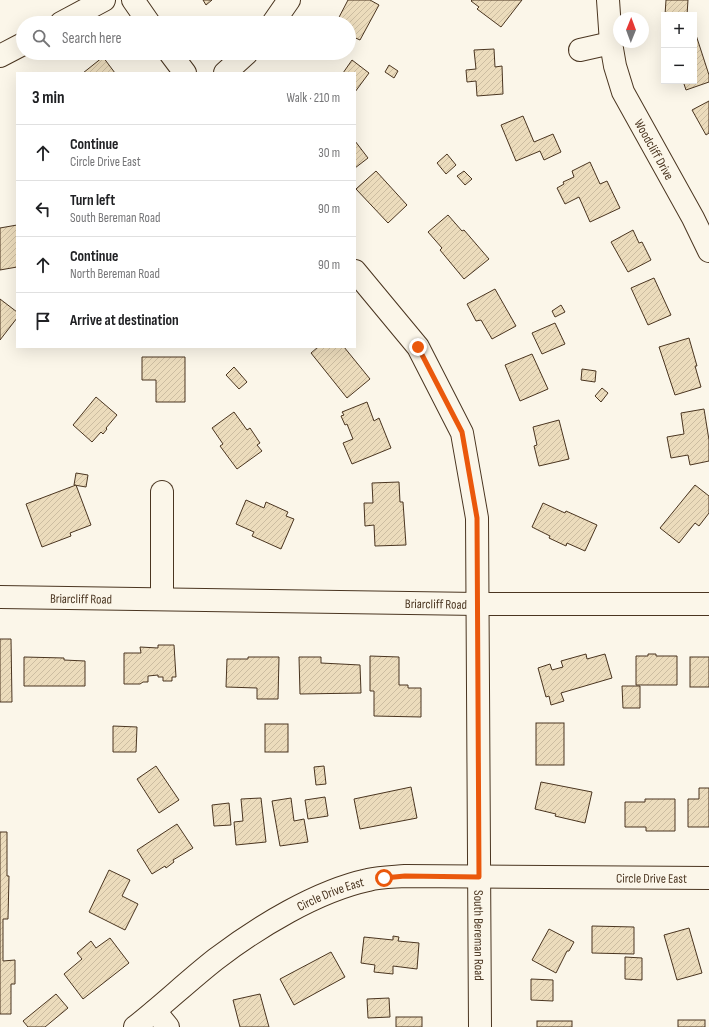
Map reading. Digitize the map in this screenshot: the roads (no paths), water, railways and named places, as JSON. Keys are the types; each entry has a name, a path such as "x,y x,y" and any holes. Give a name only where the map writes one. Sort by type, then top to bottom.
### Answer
{"street":[{"path":"74,16 104,0"},
{"path":"133,0 144,16"},
{"path":"278,16 289,0"},
{"name":"Woodcliff Drive","path":"608,0 611,43 615,66 623,92 693,218 709,251"},
{"path":"580,50 611,43"},
{"path":"0,56 16,48"},
{"path":"175,60 183,72"},
{"path":"226,72 239,60"},
{"name":"South Bereman Road","path":"356,272 418,347 462,432 477,518 480,1027"},
{"path":"162,492 162,598"},
{"name":"Briarcliff Road","path":"0,597 162,598 478,604 709,604"},
{"name":"Circle Drive East","path":"135,1027 161,1019 216,960 258,930 305,904 334,891 369,880 405,876 709,878"}]}
